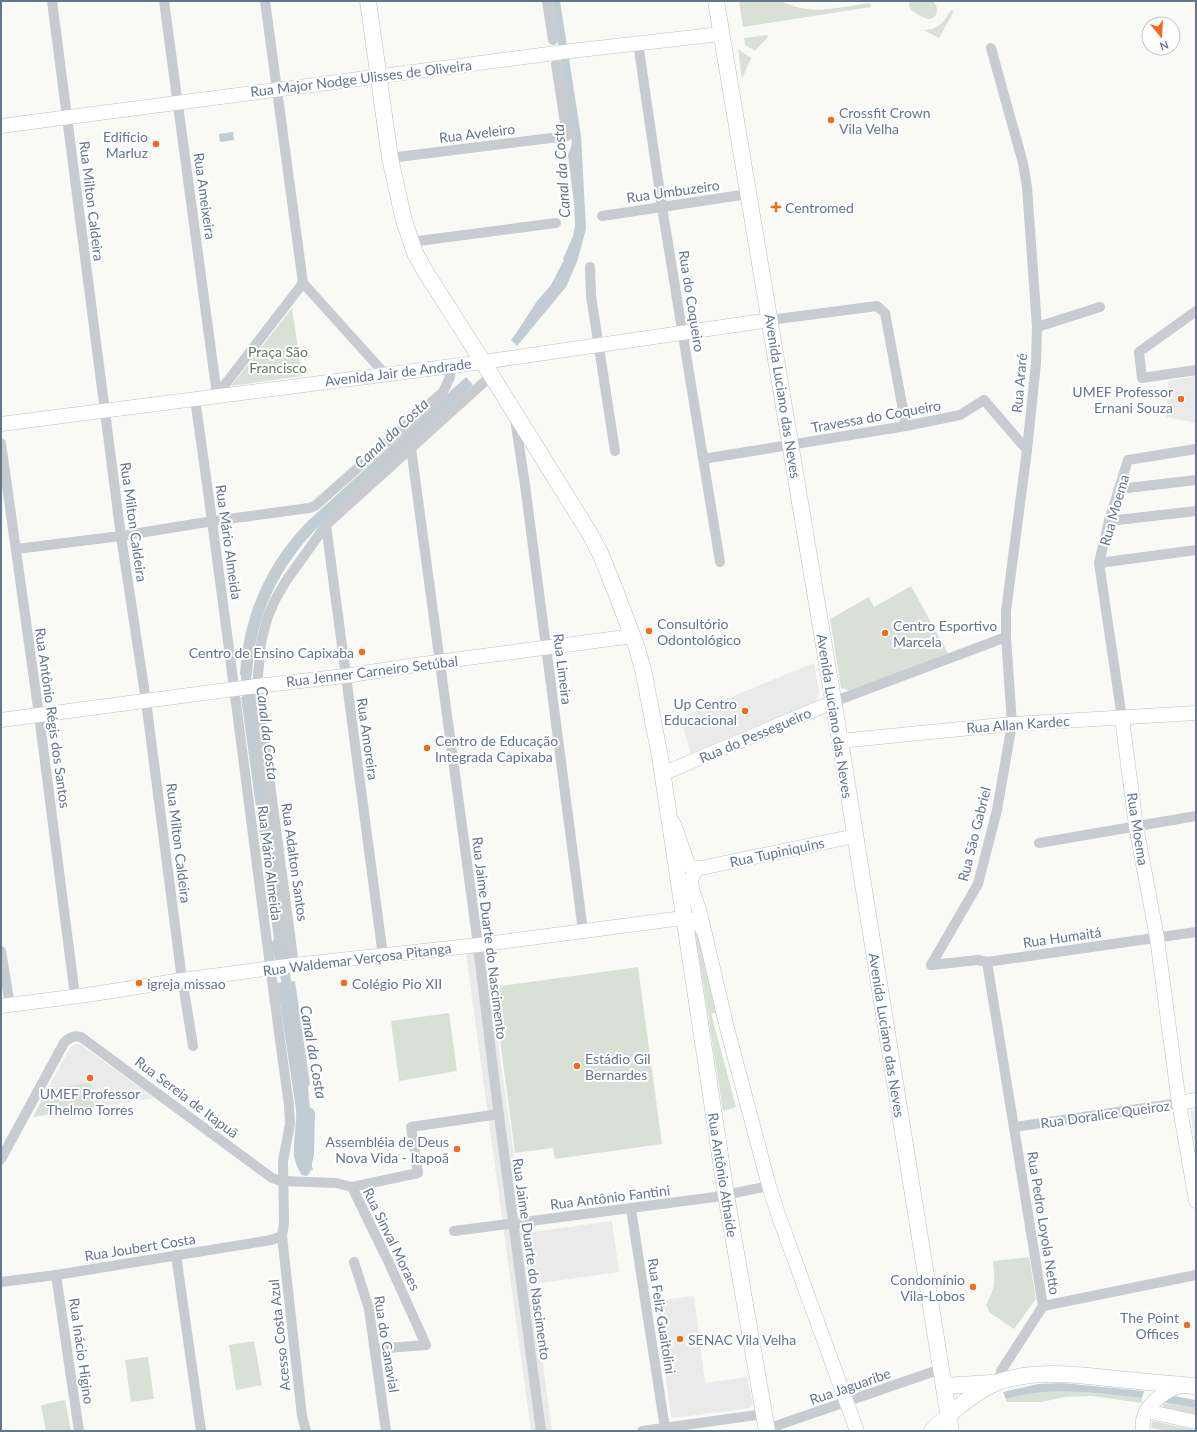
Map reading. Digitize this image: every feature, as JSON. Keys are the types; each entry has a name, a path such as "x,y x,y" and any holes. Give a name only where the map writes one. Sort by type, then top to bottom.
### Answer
{"main road":[{"name":"Rua Antônio Athaíde","path":"368,1 390,158 401,211 411,242 426,271 590,534 606,567 633,636 644,674 662,774 726,1195 766,1425"},
{"name":"Avenida Luciano das Neves","path":"716,1 840,741 951,1431"},
{"path":"944,1386 998,1382 1022,1376 1056,1374 1190,1385"},
{"path":"932,1431 949,1415 973,1397 998,1382"}],"street":[{"name":"Rua Milton Caldeira","path":"52,1 122,536 146,701 182,980 193,1046"},
{"name":"Rua Ameixeira","path":"164,1 217,395"},
{"path":"265,1 303,283 385,374"},
{"path":"547,1 559,52"},
{"name":"Rua Major Nodge Ulisses de Oliveira","path":"1,126 378,75 559,52 721,34"},
{"name":"Rua do Coqueiro","path":"638,43 662,207 720,562"},
{"name":"Rua Araré","path":"991,48 1023,163 1027,187 1037,328 1036,363 1027,450 1006,611 1006,637 1012,724"},
{"name":"Rua Aveleiro","path":"390,158 566,136 559,52"},
{"name":"Rua Umbuzeiro","path":"602,216 748,194"},
{"path":"411,242 556,223"},
{"path":"590,267 591,296 615,451"},
{"path":"217,395 303,283"},
{"path":"770,320 877,306 885,314 906,426"},
{"path":"1037,328 1100,307"},
{"path":"1196,311 1139,352 1142,378 1196,370"},
{"name":"Avenida Jair de Andrade","path":"1,424 217,395 483,362 770,320"},
{"path":"16,549 122,536 212,521 312,508 322,502 443,392 450,377 449,366"},
{"name":"Rua Adalton Santos","path":"293,965 246,687 261,643 267,619 274,600 326,524 492,376"},
{"name":"Rua Mário Almeida","path":"195,399 212,521 246,687 272,968 289,1105 290,1124 283,1161 284,1223 282,1236"},
{"name":"Travessa do Coqueiro","path":"703,459 906,426 960,415 984,400 1027,450"},
{"name":"Rua Limeira","path":"514,410 583,931"},
{"name":"Rua Antônio Régis dos Santos","path":"1,443 39,715 75,996"},
{"name":"Rua Jaime Duarte do Nascimento","path":"411,448 478,945 541,1431"},
{"name":"Rua Moema","path":"1196,448 1128,460 1109,521 1099,563 1136,826 1157,938 1179,1103 1196,1201"},
{"path":"1120,489 1196,480"},
{"path":"1109,521 1196,511"},
{"name":"Rua Amoreira","path":"326,524 383,956"},
{"path":"1099,563 1196,550"},
{"name":"Rua Jenner Carneiro Setúbal","path":"1,720 246,687 345,676 415,665 440,663 633,636"},
{"name":"Rua do Pessegueiro","path":"662,774 833,702 1006,637"},
{"name":"Rua Allan Kardec","path":"840,741 1012,724 1196,713"},
{"name":"Rua São Gabriel","path":"931,965 978,884 998,810 1012,724"},
{"path":"668,815 677,831 688,864 693,868 698,868 693,875 691,884 693,894 699,909 727,1028 769,1186 857,1431"},
{"path":"1039,843 1196,816"},
{"name":"Rua Tupiniquins","path":"698,868 855,836"},
{"path":"684,918 697,922 701,926 705,935"},
{"name":"Rua Waldemar Verçosa Pitanga","path":"6,1005 293,965 478,945 684,918"},
{"name":"Rua Humaitá","path":"931,965 978,960 987,962 1196,932"},
{"path":"1,952 6,1005"},
{"name":"Rua Pedro Loyola Netto","path":"987,962 1043,1306 1001,1371 998,1382"},
{"name":"Rua Sereia de Itapuã","path":"1,1159 64,1043 73,1036 84,1039 272,1178 284,1182"},
{"name":"Rua Doralice Queiroz","path":"1014,1127 1196,1100"},
{"path":"352,1187 418,1173 411,1127 499,1114"},
{"name":"Rua Sinval Moraes","path":"284,1182 336,1183 352,1187 389,1263 426,1345 375,1349"},
{"name":"Rua Antônio Fantini","path":"454,1231 631,1209 726,1195 769,1186"},
{"name":"Rua Feliz Guaitolini","path":"631,1209 665,1428"},
{"name":"Rua Joubert Costa","path":"1,1282 56,1275 271,1240 282,1236"},
{"name":"Acesso Costa Azul","path":"282,1236 302,1416 306,1431"},
{"path":"176,1255 201,1431"},
{"name":"Rua do Canavial","path":"354,1262 367,1302 386,1431"},
{"name":"Rua Inácio Higino","path":"56,1275 80,1431"},
{"path":"1043,1306 1196,1275"},
{"name":"Rua Jaguaribe","path":"644,1431 665,1428 766,1425 846,1402 941,1369"},
{"path":"1142,1431 1142,1422 1146,1411 1152,1404 1167,1392 1190,1385"},
{"path":"1146,1411 1196,1422"}],"shaded area":[{"path":"552,1 560,1 581,136 586,229 577,262 566,287 517,346 511,340 537,301 551,285 564,260 563,259 573,236 575,226 574,203 568,155 572,144"},
{"path":"233,132 234,140 220,142 219,134"},
{"name":"UMEF Professor Ernani Souza","path":"1196,376 1196,423 1166,417 1168,381"},
{"path":"466,377 473,385 323,522 294,555 282,573 264,611 254,653 252,675 240,675 246,632 259,592 280,555 292,538 307,522"},
{"name":"Up Centro Educacional","path":"814,663 819,692 816,701 691,753 680,718"},
{"path":"254,695 289,954 286,958 275,960 271,944 274,939 241,697"},
{"path":"485,951 525,1233 612,1221 619,1272 532,1284 552,1431 531,1431 466,953"},
{"path":"295,981 310,1084 308,1087 311,1122 308,1127 307,1139 308,1152 313,1170 299,1171 294,1156 296,1109 277,983"},
{"name":"UMEF Professor Thelmo Torres","path":"76,1044 81,1045 154,1098 33,1117 71,1047"},
{"path":"1196,1110 1196,1148 1190,1111"},
{"name":"SENAC Vila Velha","path":"694,1296 705,1383 747,1377 753,1404 750,1408 674,1418 671,1416 656,1301"},
{"path":"1063,1383 1144,1391 1142,1398 1090,1392 1057,1391 1041,1392 1006,1399 1003,1392 1038,1384"},
{"path":"1167,1395 1196,1400 1196,1408 1166,1403"}],"green space":[{"path":"739,1 779,1 800,8 814,10 870,3 871,7 743,27"},
{"path":"910,1 934,2 937,7 937,13 931,19 924,18 911,10 909,5"},
{"path":"951,10 954,11 939,38 924,30 937,27"},
{"path":"767,35 768,37 755,51 745,45 744,38"},
{"path":"738,49 751,58 742,79"},
{"name":"Praça São Francisco","path":"292,308 302,376 231,386"},
{"name":"Centro Esportivo Marcela","path":"911,586 949,655 851,691 841,688 830,619 869,597 874,607"},
{"path":"692,929 699,936 718,1014 711,1013 736,1107 723,1111 698,951 695,951"},
{"name":"Estádio Gil Bernardes","path":"638,967 662,1144 555,1159 553,1148 515,1153 493,987"},
{"path":"449,1013 457,1071 399,1081 391,1021"},
{"path":"88,1083 91,1085 94,1107 33,1117 47,1090"},
{"path":"1029,1257 1036,1299 1014,1329 990,1313 986,1305 992,1293 994,1283 993,1261"},
{"path":"254,1341 262,1385 236,1390 229,1345"},
{"path":"148,1357 154,1399 131,1402 125,1360"},
{"path":"1062,1390 1142,1398 1142,1403 1092,1396 1066,1397 1041,1402 1006,1402 1006,1399 1027,1393"},
{"path":"65,1400 71,1431 46,1431 41,1405"},
{"path":"1164,1403 1196,1408 1196,1416 1162,1408"},
{"path":"1152,1421 1196,1431 1170,1431 1151,1428"}],"waterway":[{"name":"Canal da Costa","path":"247,662 246,675 249,709"},
{"name":"Canal da Costa","path":"281,945 288,995"},
{"name":"Canal da Costa","path":"305,1171 309,1154 310,1113"}],"place":[{"name":"Crossfit Crown Vila Velha","path":"831,120"},
{"name":"Edifício Marluz","path":"156,144"},
{"name":"Centromed","path":"776,207"},
{"name":"UMEF Professor Ernani Souza","path":"1181,399"},
{"name":"Consultório Odontológico","path":"649,631"},
{"name":"Centro Esportivo Marcela","path":"885,633"},
{"name":"Centro de Ensino Capixaba","path":"362,652"},
{"name":"Up Centro Educacional","path":"745,711"},
{"name":"Centro de Educação Integrada Capixaba","path":"427,748"},
{"name":"igreja missao","path":"139,983"},
{"name":"Colégio Pio XII","path":"344,983"},
{"name":"Estádio Gil Bernardes","path":"577,1066"},
{"name":"UMEF Professor Thelmo Torres","path":"90,1078"},
{"name":"Assembléia de Deus Nova Vida - Itapoã","path":"457,1149"},
{"name":"Condomínio Vila-Lobos","path":"973,1287"},
{"name":"The Point Offices","path":"1187,1325"},
{"name":"SENAC Vila Velha","path":"680,1339"}]}
